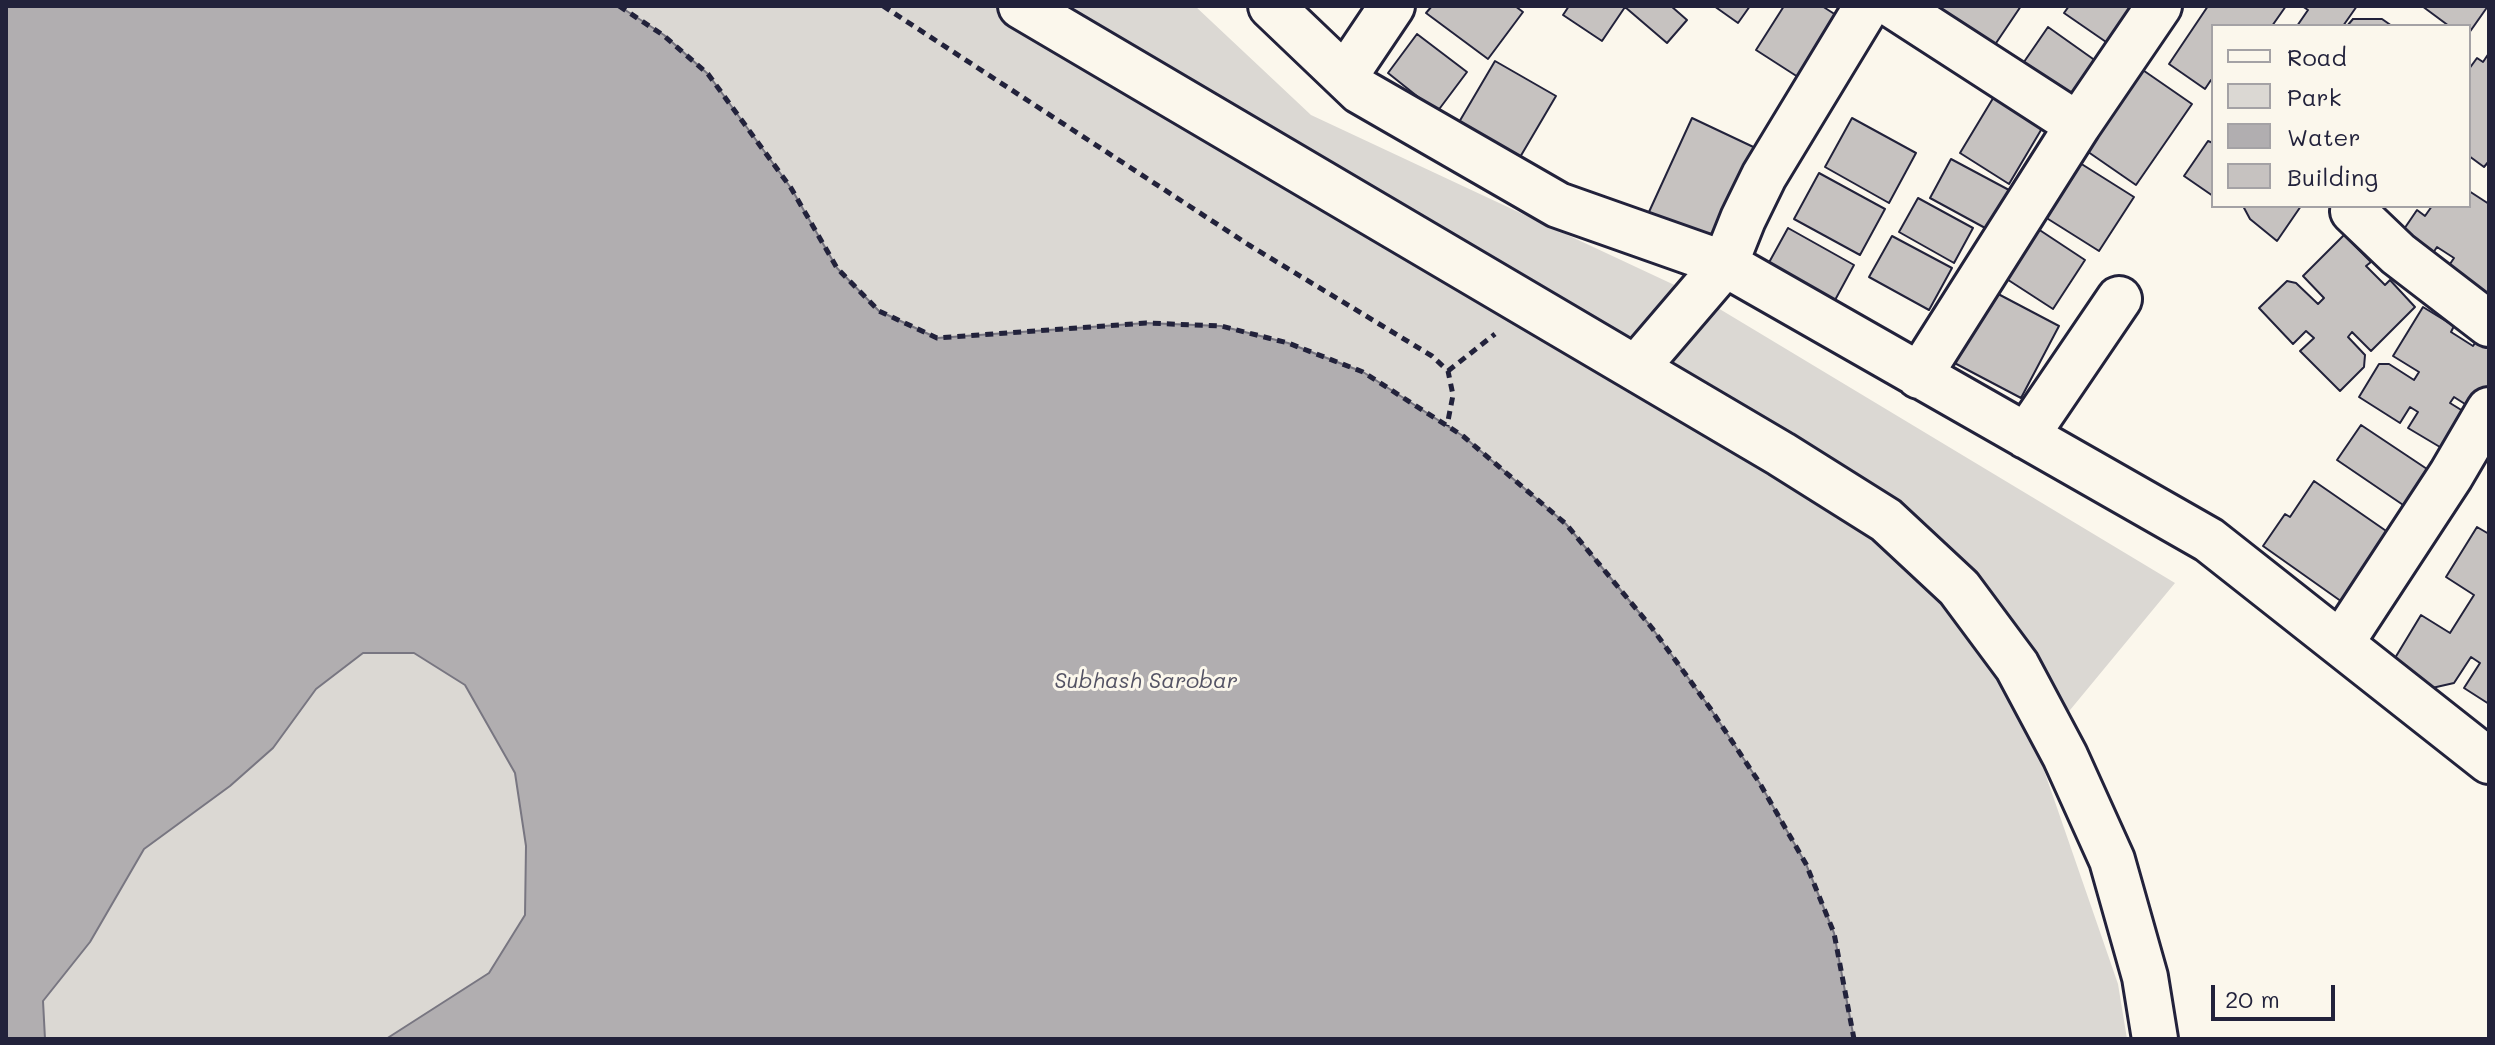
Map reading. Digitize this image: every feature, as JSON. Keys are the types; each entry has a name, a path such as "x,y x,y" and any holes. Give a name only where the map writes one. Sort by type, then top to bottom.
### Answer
{"street":[{"path":"1021,6 1781,454 1886,520 1959,588 2017,666 2065,756 2112,860 2145,977 2155,1039"},
{"path":"1271,6 1360,91 1558,205 1725,264 2209,540 2489,761"},
{"path":"1345,76 1392,6"},
{"path":"1636,368 1725,264 1764,176 1867,6"},
{"path":"1894,6 2078,125"},
{"path":"1919,376 2078,125 2159,6"},
{"path":"2355,208 2353,211 2398,254 2489,324"},
{"path":"2026,436 2119,299"},
{"path":"2341,643 2451,475 2489,410"}],"path":[{"path":"619,6 663,35 708,74 791,188 837,268 879,311 937,338 1146,323 1221,326 1288,343 1363,372 1463,436 1566,524 1652,628 1759,782 1806,864 1834,933 1854,1039"},
{"path":"883,6 1236,237 1432,356 1448,371 1453,395 1447,426"},
{"path":"1448,371 1530,306"}],"green space":[{"name":"Subhash Sarobar","path":"6,6 1195,6 1311,115 1698,296 2175,583 2037,750 2118,984 2127,1039 6,1039"}],"water":[{"name":"Subhash Sarobar","path":"6,6 619,6 664,35 708,74 791,188 837,268 879,311 937,338 1146,323 1221,326 1288,343 1363,372 1463,436 1566,524 1652,628 1759,782 1806,864 1834,933 1854,1039 386,1039 489,973 525,915 526,846 515,773 465,685 414,653 363,653 316,689 273,748 230,786 144,849 90,942 43,1001 45,1039 6,1039"}],"building":[{"path":"1432,6 1515,6 1523,12 1488,59 1426,13"},
{"path":"1569,6 1671,6 1687,20 1667,43 1625,7 1602,41 1563,15"},
{"path":"1714,6 1750,6 1738,23"},
{"path":"1784,6 1822,6 1836,15 1798,77 1756,50"},
{"path":"1923,6 2021,6 1986,58"},
{"path":"2069,6 2135,6 2109,44 2064,13"},
{"path":"2208,6 2286,6 2273,24 2211,24 2211,80 2205,89 2169,64"},
{"path":"2302,6 2357,6 2344,24 2298,24 2308,10"},
{"path":"2422,6 2488,6 2471,30 2471,24 2446,24"},
{"path":"2353,19 2382,19 2389,24 2349,24"},
{"path":"2048,27 2103,66 2070,114 2015,75"},
{"path":"1417,34 1467,72 1437,112 1388,73"},
{"path":"2489,53 2489,161 2484,167 2471,157 2471,66 2477,58 2483,62"},
{"path":"1495,61 1556,96 1516,164 1455,129"},
{"path":"2137,66 2192,104 2136,185 2081,147"},
{"path":"1995,95 2044,125 2009,184 1960,153"},
{"path":"1692,118 1764,152 1720,245 1643,225"},
{"path":"1852,118 1916,153 1889,203 1825,167"},
{"path":"2208,141 2211,142 2211,195 2184,176"},
{"path":"2072,158 2134,197 2099,251 2037,212"},
{"path":"1951,159 2009,190 1987,229 1930,198"},
{"path":"1819,173 1885,209 1860,255 1794,219"},
{"path":"2471,192 2489,204 2489,295 2448,267 2454,258 2437,247 2431,256 2400,235 2417,210 2425,216 2431,208 2471,208"},
{"path":"1918,198 1973,228 1954,263 1899,232"},
{"path":"2244,208 2300,208 2277,241 2250,219"},
{"path":"2032,225 2085,260 2053,309 1999,274"},
{"path":"1788,228 1854,265 1828,313 1761,277"},
{"path":"2344,235 2371,262 2366,266 2385,285 2390,280 2415,307 2371,351 2352,332 2348,337 2365,355 2364,367 2340,391 2300,351 2314,338 2306,331 2293,344 2259,308 2287,281 2296,283 2318,304 2324,298 2303,276"},
{"path":"1892,236 1952,268 1929,310 1869,277"},
{"path":"1983,286 2059,326 2021,398 1945,358"},
{"path":"2423,307 2454,326 2451,332 2473,346 2477,340 2489,348 2489,389 2476,411 2454,397 2450,403 2471,416 2455,456 2408,428 2418,412 2410,407 2400,423 2359,397 2379,364 2389,364 2414,380 2419,372 2393,356"},
{"path":"2361,425 2436,475 2412,511 2337,460"},
{"path":"2314,481 2392,535 2345,604 2263,546 2285,514 2290,517"},
{"path":"2477,527 2489,534 2489,704 2464,688 2480,663 2471,657 2454,683 2432,688 2392,663 2421,615 2450,633 2474,595 2446,577"}]}
